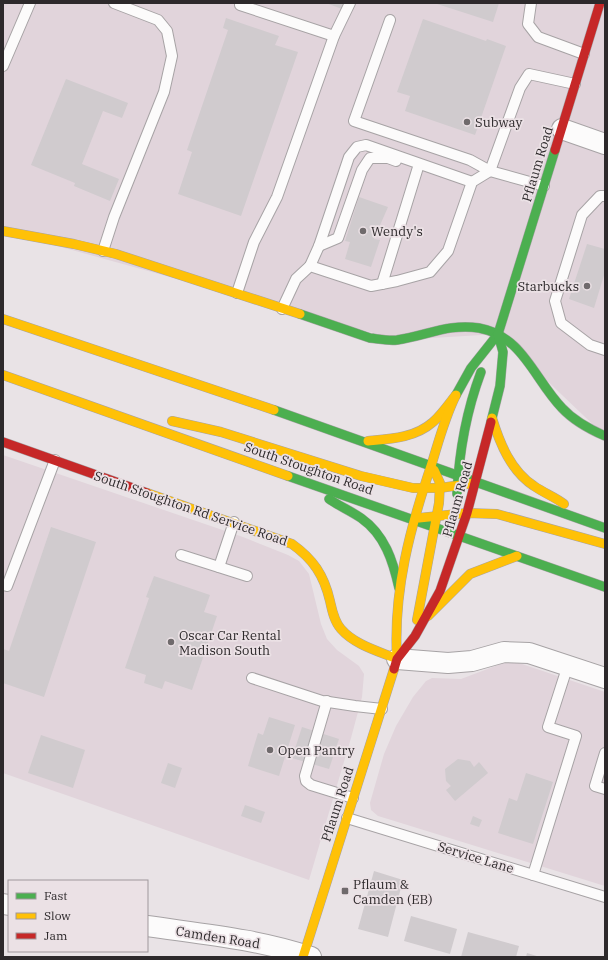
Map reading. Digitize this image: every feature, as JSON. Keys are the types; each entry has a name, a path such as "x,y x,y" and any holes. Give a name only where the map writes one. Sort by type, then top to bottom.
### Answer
{"street":[{"name":"Pflaum Road","path":"397,659 394,635 399,588 415,519 424,488 455,396 466,374 498,334 600,3"},
{"path":"562,129 605,144"},
{"path":"3,231 103,251 237,293 370,338 399,340 440,328 456,326 477,328 498,334 510,340 517,348 564,411 584,426 605,435"},
{"path":"3,319 363,441 605,528"},
{"path":"460,535 457,514 457,486 470,400 498,334"},
{"name":"Pflaum Road","path":"306,956 353,798 397,659 428,616 445,581 468,513 500,386 503,348 498,334"},
{"name":"South Stoughton Road","path":"3,375 436,526 605,587"},
{"path":"363,441 396,438 418,431 432,423 455,396"},
{"path":"110,412 151,418"},
{"path":"492,418 502,447 516,470 530,483 558,499 572,516"},
{"path":"165,420 220,432 361,476 413,488 440,488 476,482"},
{"name":"South Stoughton Rd Service Road","path":"3,442 234,522 292,544 303,550 313,559 320,569 334,616 342,631 354,639 397,659 448,663 472,661 504,652 529,653 605,678"},
{"path":"397,659 419,614 436,526 440,488 438,476 431,466"},
{"path":"314,484 329,499 361,518 377,533 384,542 393,563 399,588"},
{"path":"415,519 468,513 498,514 605,544"},
{"path":"428,616 470,574 517,556"},
{"name":"Camden Road","path":"148,926 232,938 306,956"}],"lane":[{"path":"3,66 30,3"},
{"path":"103,251 114,217 164,92 172,56 167,31 158,20 114,3"},
{"path":"237,293 254,242 277,197 334,36 350,3"},
{"path":"531,3 528,24 538,37 584,54"},
{"path":"240,5 334,36"},
{"path":"390,20 354,121 470,160 490,171 544,186"},
{"path":"310,266 371,286 430,272 448,251 472,182 490,171 520,88 529,74 575,84"},
{"path":"282,309 296,279 310,266 319,246 349,157 357,147 366,145 472,182"},
{"path":"319,246 338,238 362,170 370,158 388,158 398,162 409,160"},
{"path":"382,284 419,164"},
{"path":"605,196 600,196 582,215 555,300 561,323 590,345 605,350"},
{"path":"3,585 7,586 55,460"},
{"path":"219,567 234,522"},
{"path":"181,555 247,576"},
{"path":"533,875 576,736 548,727 568,665"},
{"path":"252,678 327,701 382,709"},
{"path":"327,701 305,776 306,781 353,798"},
{"path":"605,753 595,786 605,789"},
{"name":"Service Lane","path":"347,818 605,897"}],"shaded area":[{"path":"3,3 605,3 605,436 498,334 399,340 3,231"},
{"path":"3,455 243,537 299,561 309,574 321,624 327,639 337,650 359,666 364,674 362,697 309,880 3,773"},
{"path":"506,662 519,663 605,692 605,886 378,816 371,810 370,803 384,754 396,726 413,697 426,681 432,678 461,679"}],"building":[{"path":"326,3 344,3 342,9"},
{"path":"434,3 499,3 493,22"},
{"path":"226,18 279,36 275,45 298,52 241,216 178,194 192,152 187,150 228,30 223,28"},
{"path":"423,19 486,41 487,39 506,46 475,135 405,111 410,96 397,92"},
{"path":"66,79 128,103 122,118 103,111 82,164 119,179 110,201 74,186 75,183 31,165"},
{"name":"Wendy's","path":"359,197 388,207 374,239 380,240 371,267 345,259 350,242 345,241"},
{"name":"Starbucks","path":"587,244 605,249 605,272 594,308 569,299"},
{"path":"51,527 96,542 44,697 3,683 3,649 9,651"},
{"name":"Oscar Car Rental Madison South","path":"154,576 210,595 204,612 217,616 192,690 165,681 162,689 144,683 146,675 125,668 149,598 146,597"},
{"name":"Open Pantry","path":"269,717 295,725 279,776 248,766 258,733 263,735"},
{"path":"302,727 339,739 329,769 292,758"},
{"path":"41,735 85,750 73,788 28,773"},
{"path":"458,759 470,761 474,767 479,762 488,773 455,801 446,790 451,786 446,781 445,769"},
{"path":"168,763 182,768 175,788 161,783"},
{"path":"526,773 553,782 533,844 498,833 509,798 517,801"},
{"path":"245,805 265,812 261,823 241,816"},
{"path":"473,816 482,820 479,827 470,824"},
{"path":"374,871 403,880 388,937 358,929"},
{"path":"411,916 457,929 450,954 404,941"},
{"path":"468,932 519,946 516,957 461,957"},
{"path":"527,953 540,957 526,957"}],"traffic: fast":[{"path":"456,395 471,368 498,334 555,150"},
{"path":"300,314 370,338 384,340 397,340 458,327 479,328 494,333 507,340 517,349 552,397 567,413 582,424 605,436"},
{"path":"491,422 500,386 503,352 498,334"},
{"path":"457,494 459,463 464,432 471,402 481,372"},
{"path":"274,410 605,528"},
{"path":"288,476 605,587"},
{"path":"329,499 361,518 376,532 391,558 399,588"}],"traffic: slow":[{"path":"3,231 74,244 116,254 300,314"},
{"path":"3,319 274,410"},
{"path":"3,375 288,476"},
{"path":"397,659 396,634 398,609 410,536 445,420 456,395"},
{"path":"368,441 402,437 410,435 426,427 436,419 455,396"},
{"path":"492,418 507,456 519,473 534,486 564,504"},
{"path":"172,421 221,432 361,476 413,488 440,488 474,483"},
{"path":"417,620 439,503 440,483 434,470"},
{"path":"147,493 292,544 317,568 328,592 335,619 341,629 347,635 360,643 397,659"},
{"path":"419,518 467,513 497,514 605,544"},
{"path":"428,616 470,574 517,556"},
{"path":"303,957 394,669"}],"traffic: jam":[{"path":"555,150 600,3"},
{"path":"394,669 397,659 415,636 440,591 467,513 491,422"},
{"path":"3,442 147,493"}],"place":[{"name":"Subway","path":"467,122"},
{"name":"Wendy's","path":"363,231"},
{"name":"Starbucks","path":"587,286"},
{"name":"Oscar Car Rental Madison South","path":"171,642"},
{"name":"Open Pantry","path":"270,750"},
{"name":"Pflaum & Camden (EB)","path":"345,891"}]}
